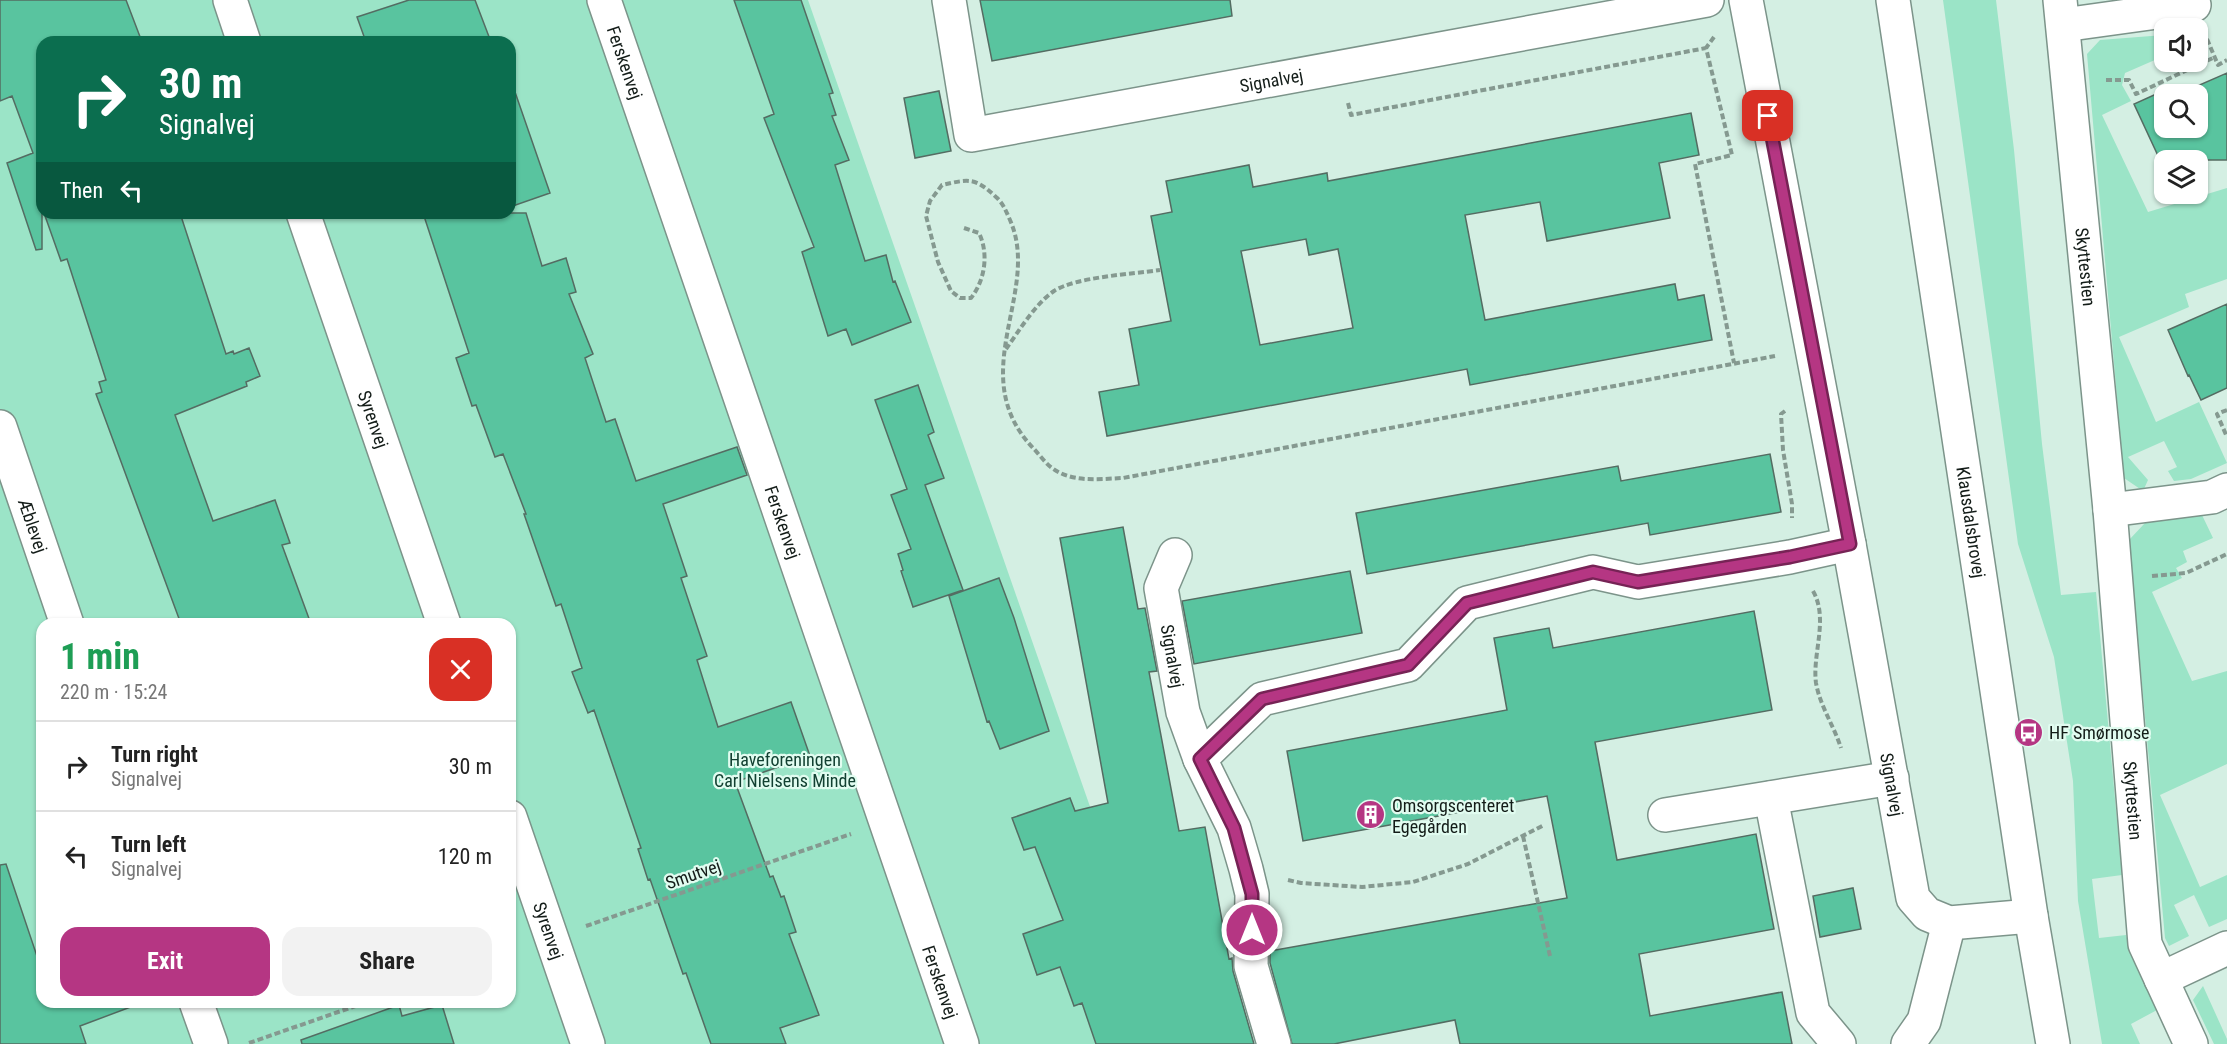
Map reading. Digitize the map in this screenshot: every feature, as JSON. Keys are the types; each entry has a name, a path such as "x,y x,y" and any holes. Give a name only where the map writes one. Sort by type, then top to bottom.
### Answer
{"street":[{"path":"230,0 242,36"},
{"name":"Ferskenvej","path":"604,0 962,1044"},
{"name":"Signalvej","path":"948,0 971,135 1341,67 1714,15"},
{"name":"Signalvej","path":"1746,0 1850,544 1913,898 1927,914 1948,922"},
{"name":"Klausdalsbrovej","path":"1893,0 2031,916 2053,1044"},
{"name":"Skyttestien","path":"2190,1044 2145,944 2110,510 2061,13 2179,9 2194,4"},
{"name":"Syrenvej","path":"305,219 442,618"},
{"name":"Æblevej","path":"0,427 65,618"},
{"path":"2110,510 2212,497 2227,490"},
{"path":"1200,759 1262,699 1408,665 1467,603 1593,572 1638,582 1790,557 1850,544"},
{"name":"Signalvej","path":"1174,555 1161,588 1184,712 1200,759 1234,828 1246,869 1252,894 1251,966 1274,1044"},
{"path":"1665,815 1892,778"},
{"path":"1771,798 1813,1013 1839,1044"},
{"name":"Syrenvej","path":"516,835 588,1044"},
{"path":"1908,1044 1924,1021 1948,922 2031,916"},
{"path":"2162,979 2227,948"},
{"path":"198,1008 211,1044"}],"path":[{"path":"1714,15 1706,48 1732,155 1695,164 1734,363"},
{"path":"1341,67 1351,115 1706,48"},
{"path":"2068,79 2129,81 2136,94 2215,57"},
{"path":"964,228 979,234 985,246 985,264 978,288 971,298 960,298 951,291 938,262 926,216 930,201 942,185 965,180 983,184 1002,202 1016,233 1017,268 1004,352 1003,380 1010,414 1021,436 1052,469 1084,480 1123,478 1812,349"},
{"path":"1004,352 1028,318 1054,291 1076,282 1160,270"},
{"path":"2227,410 2217,414 2227,437"},
{"path":"2115,579 2186,573 2227,554"},
{"name":"Smutvej","path":"551,938 886,822"},
{"path":"1246,869 1301,883 1362,887 1413,882 1467,864 1544,825"},
{"path":"1523,836 1550,956"},
{"path":"246,1044 350,1008"}],"green space":[{"name":"Haveforeningen Carl Nielsens Minde","path":"0,0 808,0 1173,1044 0,1044"},
{"path":"1943,0 1996,0 2014,150 2042,444 2061,595 2096,592 2122,875 2092,879 2099,938 2126,935 2157,1010 2131,1024 2140,1044 2102,1044 2078,901 2073,781 2054,657 2018,544"},
{"path":"2154,36 2154,60 2125,73 2122,85 2131,101 2102,115 2148,212 2174,204 2208,204 2208,194 2227,188 2227,279 2185,294 2189,307 2119,337 2156,422 2199,402 2227,463 2191,479 2174,481 2168,471 2177,467 2164,441 2128,457 2148,480 2143,491 2124,478 2087,54 2100,40"},
{"path":"2202,515 2213,538 2183,551 2187,562 2176,568 2182,578 2152,592 2192,681 2227,671 2227,764 2160,795 2200,887 2227,875 2227,919 2209,927 2194,895 2174,905 2189,936 2169,946 2165,938 2129,540 2145,523"},
{"path":"2203,986 2227,1039 2227,1044 2214,1044 2193,1000"}],"building":[{"path":"0,0 126,0 140,36 36,36 36,219 42,219 42,249 36,250 7,163 33,153 12,96 0,101"},
{"path":"409,0 475,0 489,36 364,36 357,17"},
{"path":"734,0 801,0 833,93 829,94 836,115 832,116 849,160 835,165 865,261 886,255 893,282 895,281 911,322 852,345 846,329 828,336 802,252 814,247 764,118 774,114"},
{"path":"980,0 1230,0 1232,16 992,61"},
{"path":"2227,73 2227,160 2208,160 2208,150 2155,150 2134,104 2154,95 2154,138 2208,138 2208,84 2202,84"},
{"path":"939,91 951,151 915,158 904,98"},
{"path":"516,95 550,193 516,205"},
{"path":"1691,113 1699,155 1659,163 1670,218 1547,241 1540,202 1465,215 1485,320 1675,284 1678,300 1704,295 1712,340 1470,385 1467,369 1107,436 1099,392 1139,385 1129,329 1171,321 1151,216 1172,212 1166,181 1249,165 1253,187 1327,173 1328,181","holes":["1306,239 1309,255 1338,249 1353,328 1260,345 1241,251"]},
{"path":"516,213 526,213 542,266 566,258 576,292 569,294 593,354 585,358 606,422 615,419 636,481 737,447 747,475 663,504 687,576 681,578 707,656 697,660 718,727 791,702 810,756 735,782 770,877 773,876 781,897 784,896 796,932 789,934 819,1015 780,1028 786,1044 711,1044 686,973 683,974 650,879 648,880 638,849 641,848 594,710 588,713 572,672 582,668 561,604 556,606 524,514 526,514 503,454 495,457 476,405 472,406 456,358 469,353 425,219 516,219"},
{"path":"46,219 182,219 226,354 233,351 234,354 249,348 260,376 246,382 247,386 175,415 213,521 275,500 290,543 282,545 309,618 179,618 96,394 102,392 99,382 106,380 67,259 61,261"},
{"path":"2227,304 2227,388 2201,400 2168,330"},
{"path":"918,385 934,432 928,435 944,478 925,485 963,590 913,607 898,554 911,549 891,495 907,489 875,400"},
{"path":"1770,454 1781,512 1650,535 1648,523 1367,574 1356,513 1618,466 1621,481"},
{"path":"1123,527 1138,609 1145,608 1157,671 1149,672 1179,831 1205,827 1229,959 1232,958 1233,971 1254,1044 1096,1044 1082,1003 1074,1006 1060,967 1037,975 1023,934 1063,920 1035,847 1024,850 1012,818 1070,798 1075,811 1108,803 1060,538"},
{"path":"1350,571 1362,633 1194,664 1182,601"},
{"path":"999,578 1014,618 1049,731 1000,749 989,721 987,722 949,596"},
{"name":"Omsorgscenteret Egegården","path":"1754,611 1772,710 1595,742 1617,860 1756,834 1774,929 1639,954 1650,1016 1782,992 1792,1044 1460,1044 1455,1020 1334,1044 1292,1044 1270,963 1270,951 1567,898 1547,796 1303,841 1287,751 1507,710 1494,638 1549,628 1553,648"},
{"path":"6,864 36,953 36,1008 128,1008 80,1026 86,1044 0,1044 0,865"},
{"path":"1853,888 1861,929 1820,937 1813,896"},
{"path":"391,1008 400,1008 402,1016 431,1008 443,1008 454,1044 302,1044 301,1040"}],"place":[{"name":"HF Smørmose","path":"2028,732"},
{"name":"Omsorgscenteret Egegården","path":"1371,815"}],"route":[{"path":"1252,930 1252,894 1234,828 1200,759 1262,699 1408,665 1467,603 1593,572 1638,582 1790,557 1850,544 1768,116"}]}
